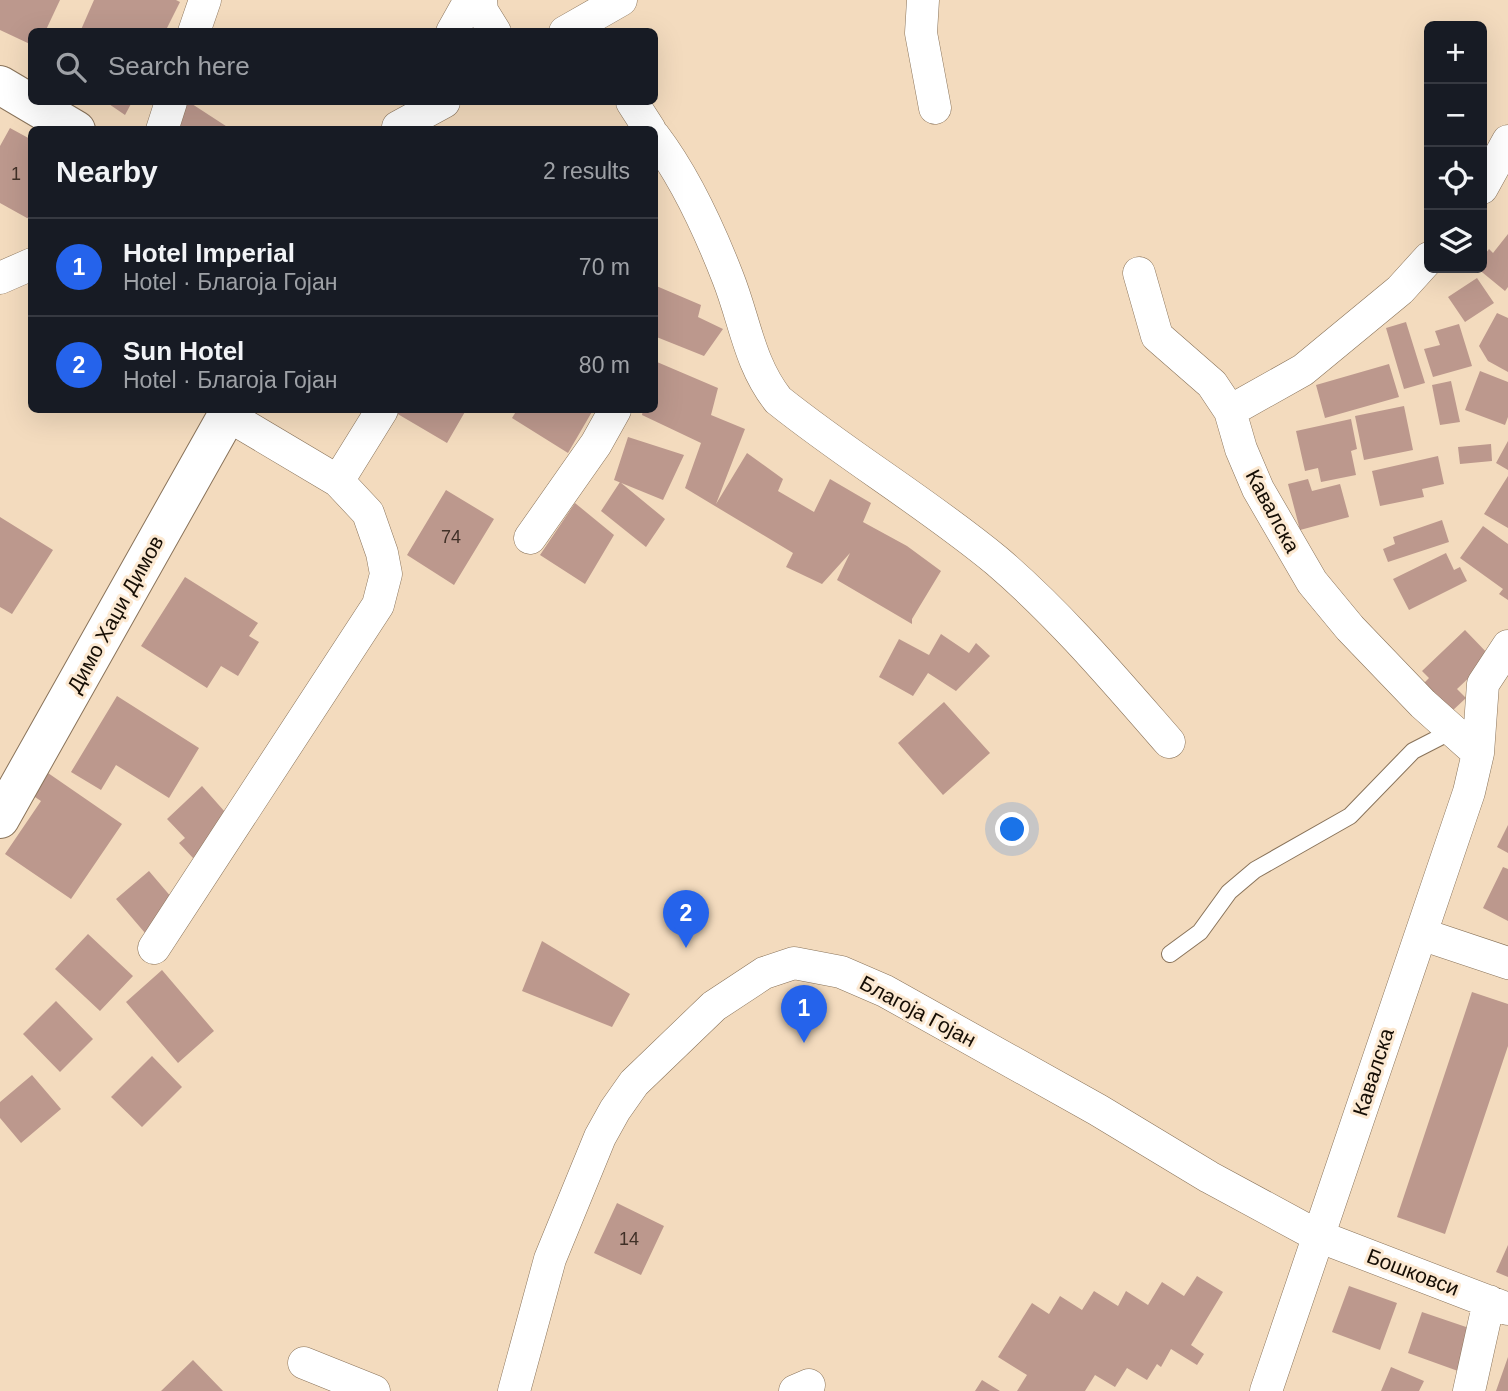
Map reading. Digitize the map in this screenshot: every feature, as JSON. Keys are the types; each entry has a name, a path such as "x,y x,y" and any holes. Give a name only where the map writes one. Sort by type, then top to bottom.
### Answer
{"street":[{"path":"195,28 205,0"},
{"path":"454,28 470,0"},
{"path":"481,0 482,12 492,28"},
{"path":"583,27 621,0"},
{"path":"923,0 921,33 934,108"},
{"path":"0,85 28,102"},
{"path":"34,105 69,126"},
{"path":"163,126 170,105"},
{"path":"403,119 437,105"},
{"path":"634,105 647,126"},
{"path":"658,141 672,160 705,224 729,279 762,379 778,400 935,512 996,561 1046,606 1095,656 1169,742"},
{"path":"1492,189 1508,141"},
{"path":"1230,411 1303,370 1400,290 1424,264"},
{"path":"0,278 28,266"},
{"name":"Кавалска","path":"1139,273 1157,337 1213,384 1230,411 1241,449 1258,489 1311,582 1350,628 1452,732 1478,753"},
{"name":"Димо Хаџи Димов","path":"0,819 228,413"},
{"path":"154,948 382,597 386,574 382,553 368,513 338,481 231,413"},
{"path":"338,481 380,413"},
{"path":"530,538 597,444 613,413"},
{"name":"Кавалска","path":"1265,1391 1469,792 1478,753 1483,684 1508,646"},
{"path":"1421,934 1508,963"},
{"name":"Благоја Гојан","path":"514,1391 550,1259 600,1137 615,1110 634,1083 714,1006 764,973 794,963 841,972 886,991 1098,1110 1209,1177 1318,1236"},
{"name":"Бошковси","path":"1318,1236 1499,1305"},
{"path":"1468,1391 1499,1305"},
{"path":"304,1363 374,1391"}],"lane":[{"path":"1170,954 1200,932 1229,892 1255,870 1350,816 1413,751 1452,732"}],"building":[{"path":"0,0 60,0 47,28 28,28 28,43 0,30"},
{"path":"94,0 180,2 167,28 82,28"},
{"path":"110,105 130,105 125,115"},
{"path":"185,105 194,105 226,126 178,126"},
{"path":"10,128 28,138 28,218 0,203 0,146"},
{"path":"1508,234 1508,287 1505,291 1483,273 1487,273 1487,252 1489,249 1493,253"},
{"path":"1477,278 1494,303 1465,322 1448,297"},
{"path":"658,287 701,305 698,317 723,329 704,356 658,338"},
{"path":"1497,313 1508,318 1508,372 1488,361 1479,346"},
{"path":"1406,322 1425,383 1404,389 1386,328"},
{"path":"1459,324 1472,366 1433,377 1424,349 1440,345 1435,331"},
{"path":"658,362 718,388 711,415 745,429 716,504 747,453 783,479 778,491 814,512 830,479 871,503 863,522 907,546 941,571 912,619 912,624 837,580 850,553 822,584 786,567 793,553 685,488 701,443 642,415 658,413"},
{"path":"1389,364 1399,397 1325,418 1316,385"},
{"path":"1480,371 1508,382 1508,417 1505,425 1465,410"},
{"path":"1451,381 1460,422 1440,425 1432,385"},
{"path":"1404,406 1413,450 1364,460 1355,416"},
{"path":"396,413 464,413 447,443"},
{"path":"515,413 591,413 568,453 512,418"},
{"path":"1351,419 1357,449 1351,451 1356,475 1321,482 1318,468 1305,471 1296,431"},
{"path":"628,437 684,455 663,500 614,480"},
{"path":"1508,441 1508,470 1496,463"},
{"path":"1491,444 1492,461 1460,464 1458,447"},
{"path":"1438,456 1444,484 1422,489 1424,497 1380,506 1372,471"},
{"path":"1508,476 1508,528 1484,514"},
{"path":"1308,479 1312,491 1340,484 1349,517 1300,530 1288,484"},
{"path":"620,482 665,519 646,547 601,511"},
{"path":"446,490 494,519 454,585 407,555"},
{"path":"575,503 614,535 585,584 540,555"},
{"path":"0,517 53,550 12,614 0,607"},
{"path":"1442,520 1449,542 1388,562 1383,549 1395,544 1393,537"},
{"path":"1483,526 1508,544 1508,600 1499,594 1503,589 1460,558"},
{"path":"1446,553 1454,570 1460,567 1467,581 1409,610 1393,579"},
{"path":"185,577 258,623 249,636 259,642 238,676 221,666 207,688 141,646"},
{"path":"1465,630 1491,657 1457,689 1466,698 1451,712 1423,684 1429,678 1422,671"},
{"path":"941,634 969,653 976,643 990,656 956,691 928,673 913,696 879,677 899,639 929,655"},
{"path":"117,696 199,748 169,798 116,765 101,790 71,772"},
{"path":"944,702 990,753 943,795 898,743"},
{"path":"48,773 122,824 71,899 5,854 41,801 32,795"},
{"path":"202,786 233,821 193,858 179,843 185,838 167,819"},
{"path":"1508,825 1508,853 1497,847"},
{"path":"1503,867 1508,869 1508,921 1483,908"},
{"path":"149,871 178,905 145,933 116,899"},
{"path":"88,934 133,976 100,1011 55,969"},
{"path":"542,941 630,994 612,1027 522,991"},
{"path":"162,970 214,1031 178,1063 126,1002"},
{"path":"1472,992 1508,1004 1508,1046 1445,1234 1397,1217"},
{"path":"56,1001 93,1039 60,1072 23,1034"},
{"path":"152,1056 182,1087 142,1127 111,1097"},
{"path":"32,1075 61,1109 21,1143 0,1118 0,1102"},
{"path":"617,1203 664,1226 641,1275 594,1253"},
{"path":"1508,1245 1508,1277 1496,1272"},
{"path":"1197,1276 1223,1292 1191,1345 1204,1354 1197,1365 1171,1349 1161,1367 1157,1364 1147,1380 1127,1368 1115,1387 1095,1375 1085,1391 1017,1391 1027,1375 998,1357 1032,1303 1049,1314 1060,1296 1082,1310 1094,1291 1118,1306 1126,1291 1148,1305 1162,1282 1184,1296"},
{"path":"1349,1286 1397,1303 1380,1350 1332,1332"},
{"path":"1422,1312 1472,1329 1458,1371 1408,1353"},
{"path":"1508,1357 1508,1391 1496,1391"},
{"path":"193,1360 223,1391 161,1391"},
{"path":"1391,1367 1424,1381 1419,1391 1381,1391"},
{"path":"982,1380 1000,1391 975,1391"}],"place":[{"name":"Sun Hotel","path":"686,948"},
{"name":"Hotel Imperial","path":"804,1043"}]}
